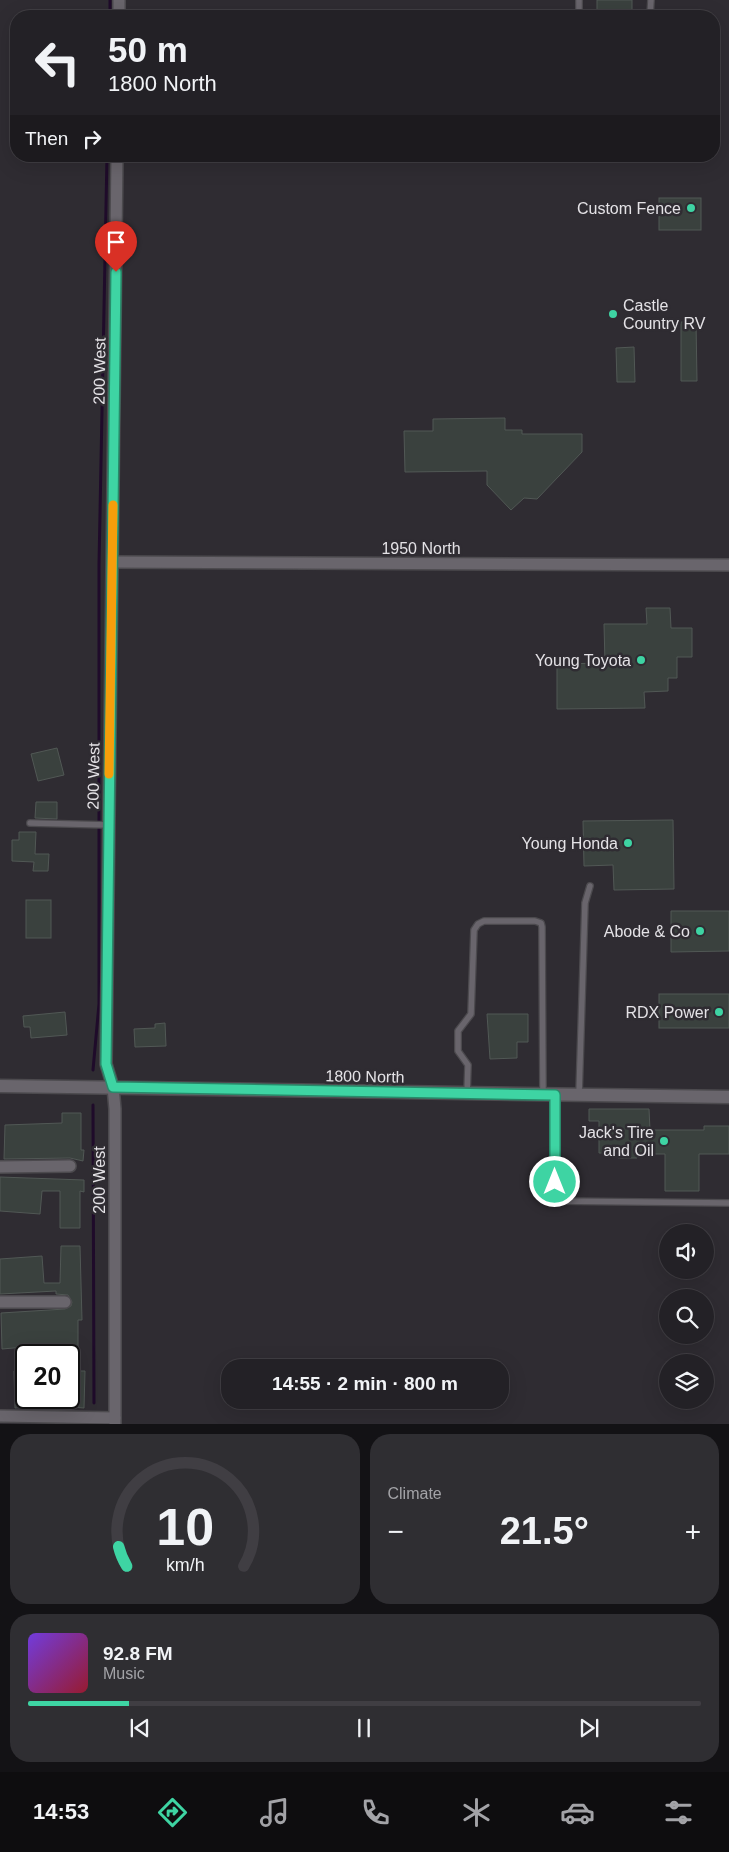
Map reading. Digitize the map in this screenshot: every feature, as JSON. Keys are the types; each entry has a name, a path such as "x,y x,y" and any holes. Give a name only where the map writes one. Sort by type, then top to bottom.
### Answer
{"street":[{"name":"200 West","path":"116,1421 115,1108 113,1087 106,1064 105,825 113,562 118,162"},
{"name":"1950 North","path":"113,562 729,565"},
{"name":"1800 North","path":"0,1086 729,1097"},
{"path":"0,1167 70,1166"},
{"path":"0,1302 65,1302"},
{"path":"0,1417 116,1421"}],"lane":[{"path":"30,824 105,825"},
{"path":"579,1096 585,904 590,886"},
{"path":"468,1094 468,1065 458,1052 458,1031 471,1014 474,930 478,924 484,921 535,921 541,923 554,1201 729,1202"}],"building":[{"path":"597,0 632,0 632,10 597,10"},
{"path":"659,198 701,198 701,230 659,230"},
{"path":"681,322 696,322 697,381 681,381"},
{"path":"634,347 635,382 617,382 616,348"},
{"path":"505,418 505,430 522,430 522,434 582,434 582,452 537,499 524,498 511,510 487,485 487,471 405,472 404,431 433,431 433,419"},
{"name":"Young Toyota","path":"646,608 670,608 671,628 692,628 692,657 677,657 677,678 668,678 668,691 644,692 645,708 557,709 557,664 605,663 604,624 647,624"},
{"path":"57,748 64,775 38,781 31,754"},
{"path":"36,802 57,802 57,819 35,818"},
{"name":"Young Honda","path":"673,820 674,889 614,890 613,865 584,866 583,821"},
{"path":"19,832 36,832 35,854 49,854 48,871 33,871 34,862 12,861 12,840 19,840"},
{"path":"26,900 51,900 51,938 26,938"},
{"name":"Abode & Co","path":"671,911 729,911 729,951 671,952"},
{"path":"659,994 729,994 729,1028 659,1028"},
{"path":"65,1012 67,1035 31,1038 30,1027 24,1027 23,1016"},
{"path":"487,1014 528,1014 528,1042 517,1042 517,1058 490,1059"},
{"path":"165,1023 166,1046 135,1047 134,1029 155,1028 155,1024"},
{"name":"Jack's Tire and Oil","path":"589,1109 649,1109 650,1130 704,1130 704,1126 729,1126 729,1154 699,1154 699,1191 665,1191 665,1154 637,1154 637,1158 618,1158 618,1153 599,1153 599,1121 589,1121"},
{"path":"62,1113 81,1113 81,1150 84,1150 83,1161 70,1158 4,1159 5,1125 62,1123"},
{"path":"0,1177 84,1180 84,1192 80,1191 80,1228 60,1228 60,1191 42,1191 40,1214 0,1211"},
{"path":"61,1246 80,1246 82,1320 78,1320 78,1344 15,1344 15,1348 2,1349 1,1313 65,1309 71,1306 72,1302 68,1295 56,1294 56,1291 0,1294 0,1259 42,1256 44,1283 60,1283"},
{"path":"14,1371 15,1371 15,1408"},
{"path":"80,1371 85,1371 84,1408 80,1408"}],"waterway":[{"path":"110,0 110,10"},
{"path":"93,1070 99,1004 99,565 107,162"},
{"path":"93,1105 94,1403"}],"slow traffic":[{"path":"109,774 113,505"}],"place":[{"name":"Custom Fence","path":"691,208"},
{"name":"Castle Country RV","path":"613,314"},
{"name":"Young Toyota","path":"641,660"},
{"name":"Young Honda","path":"628,843"},
{"name":"Abode & Co","path":"700,931"},
{"name":"RDX Power","path":"719,1012"},
{"name":"Jack's Tire and Oil","path":"664,1141"}],"route":[{"path":"116,272 106,1064 113,1087 555,1095 555,1182"}]}
